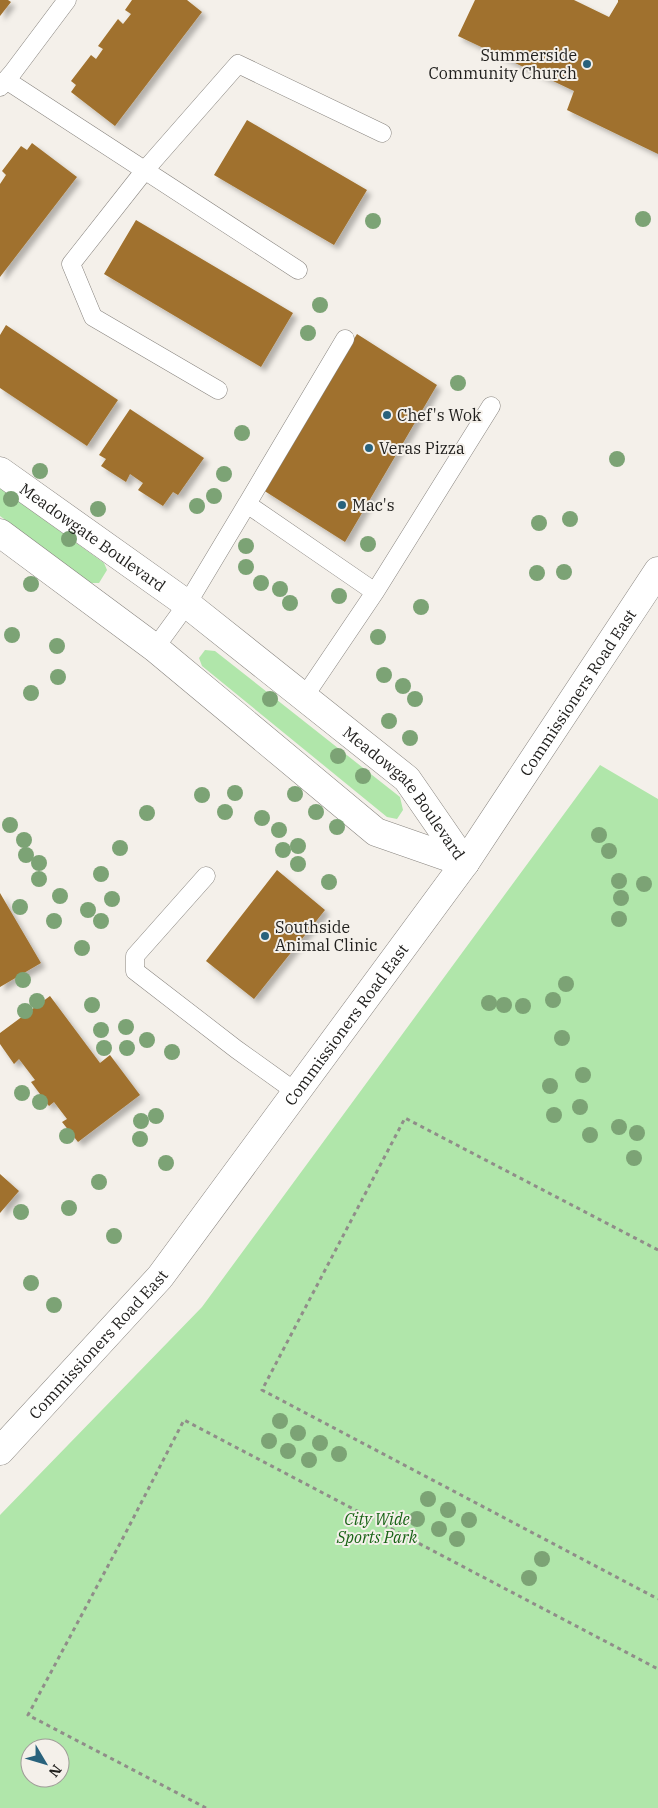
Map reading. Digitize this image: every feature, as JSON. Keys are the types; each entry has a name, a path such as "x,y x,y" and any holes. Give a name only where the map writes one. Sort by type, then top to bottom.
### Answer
{"street":[{"name":"Meadowgate Boulevard","path":"0,471 187,604 407,779 466,862"},
{"name":"Meadowgate Boulevard","path":"0,534 155,648 376,832 466,862"},
{"name":"Commissioners Road East","path":"0,1450 160,1277 466,862 658,571"}],"lane":[{"path":"67,0 3,84 145,170 298,270"},
{"path":"218,390 93,317 71,264 145,170 238,64 382,133"},
{"path":"155,648 187,604 345,339"},
{"path":"304,697 375,592 490,406"},
{"path":"247,504 375,592"},
{"path":"206,876 135,956 135,971 236,1049 296,1092"}],"path":[{"path":"658,1250 405,1118 262,1390 658,1599"},
{"path":"206,1808 28,1715 184,1420 658,1670"}],"green space":[{"path":"0,488 104,563 107,570 99,583 89,583 0,516"},
{"path":"205,650 215,651 400,797 403,810 397,819 387,817 202,666 199,658"},
{"name":"City Wide Sports Park","path":"600,765 658,799 658,1808 0,1808 0,1515 202,1307"}],"building":[{"path":"0,0 11,2 0,16"},
{"path":"132,0 187,0 202,12 115,126 71,92 76,85 71,81 91,55 96,59 103,49 98,46 118,19 123,24 131,14 125,10"},
{"name":"Summerside Community Church","path":"475,0 574,0 609,17 618,0 658,0 658,154 567,110 574,91 458,36"},
{"path":"247,120 367,190 334,245 214,175"},
{"path":"32,143 77,177 0,277 0,184 6,175 2,171 21,146 27,150"},
{"path":"136,220 293,313 261,367 104,274"},
{"path":"6,325 118,400 87,446 0,388 0,335"},
{"path":"357,334 437,385 345,542 263,490"},
{"path":"130,409 204,458 178,495 173,492 163,506 138,490 143,483 130,474 126,482 101,466 106,459 99,455"},
{"name":"Southside Animal Clinic","path":"277,870 325,910 254,999 206,961"},
{"path":"0,893 41,963 0,987"},
{"path":"50,996 100,1063 110,1055 140,1095 78,1142 62,1122 67,1119 54,1102 49,1106 31,1082 35,1080 19,1059 14,1064 0,1044 0,1033"},
{"path":"0,1174 19,1191 0,1213"}],"place":[{"name":"Summerside Community Church","path":"587,64"},
{"name":"Chef's Wok","path":"387,415"},
{"name":"Veras Pizza","path":"369,448"},
{"name":"Mac's","path":"342,505"},
{"name":"Southside Animal Clinic","path":"265,936"}]}
